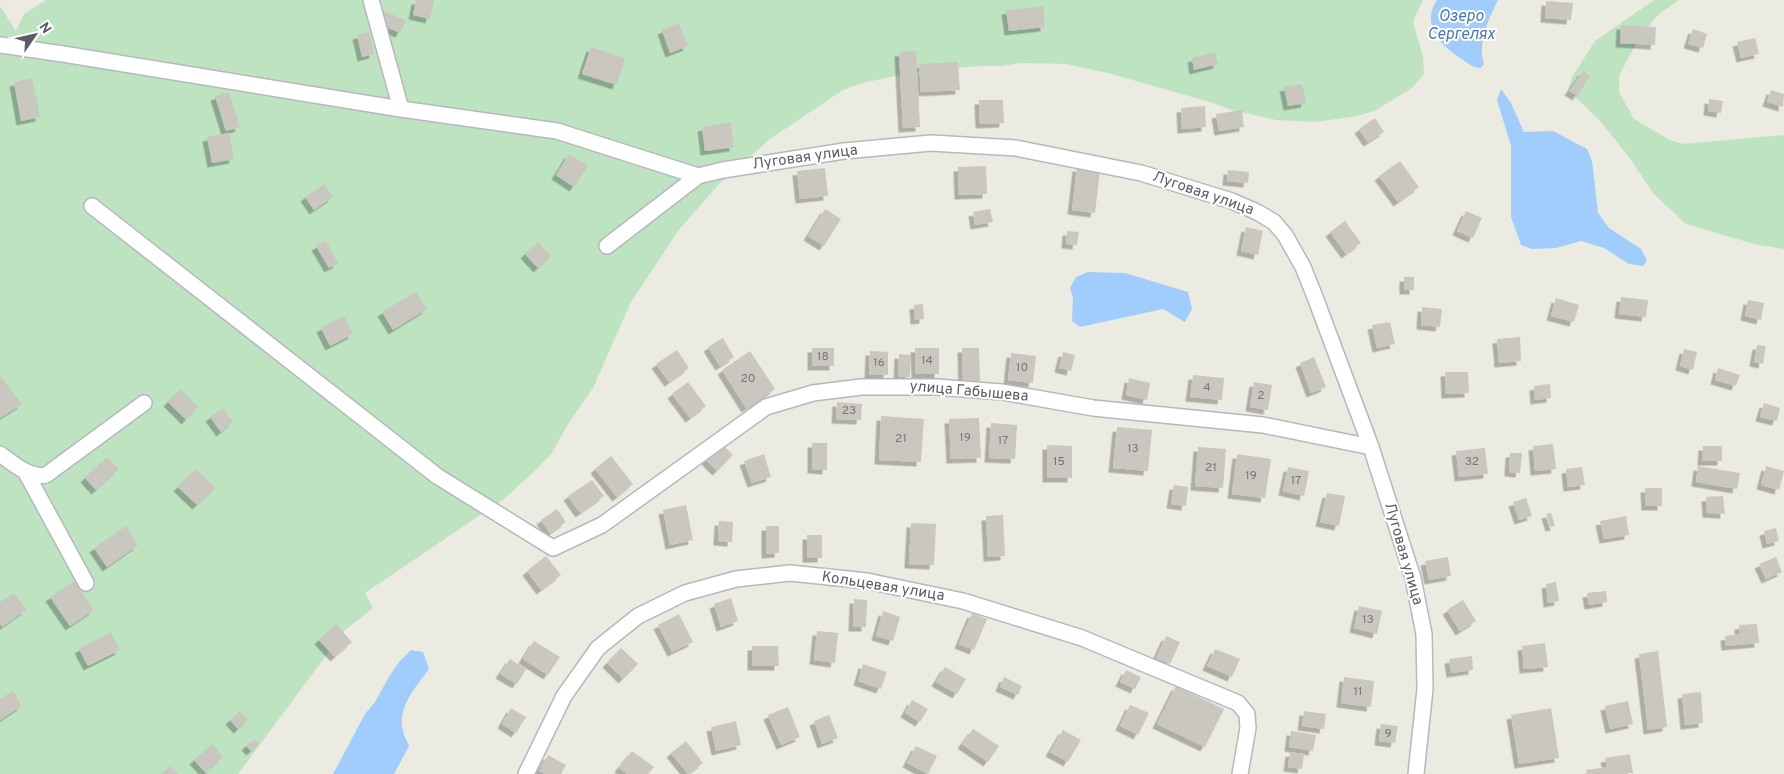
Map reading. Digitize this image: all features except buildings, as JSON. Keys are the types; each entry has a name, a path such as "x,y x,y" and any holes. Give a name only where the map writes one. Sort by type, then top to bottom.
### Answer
{"street":[{"path":"371,0 401,109"},
{"path":"0,45 401,109 557,131 698,176"},
{"name":"Луговая улица","path":"607,246 698,176 723,170 844,151 931,143 1016,148 1141,172 1232,201 1274,222 1286,235 1306,275 1371,447 1412,578 1424,634 1425,689 1416,774"},
{"name":"улица Габышева","path":"92,206 437,476 553,548 602,525 766,407 813,393 861,387 937,387 1002,392 1094,408 1263,425 1371,447"},
{"path":"0,454 37,477 46,475 144,403"},
{"path":"25,471 86,583"},
{"name":"Кольцевая улица","path":"526,774 564,696 598,648 638,616 685,593 736,579 790,573 867,581 963,601 1082,638 1238,703 1248,714 1248,728 1240,774"}],"green space":[{"path":"46,0 1423,0 1413,22 1423,57 1424,74 1412,88 1376,110 1358,116 1315,122 1276,120 1232,110 1108,73 1066,64 1021,63 919,71 862,83 843,90 770,139 719,184 678,231 631,302 593,388 570,421 551,454 504,499 365,593 373,608 345,630 238,774 0,774 0,6 16,31 24,14"},
{"path":"1654,0 1679,0 1659,14 1640,36 1619,76 1619,92 1634,119 1670,140 1683,144 1784,135 1784,249 1754,244 1686,224 1653,193 1629,157 1601,122 1568,90 1572,77 1595,41"}],"water":[{"name":"Озеро Сергелях","path":"1437,0 1498,0 1483,39 1482,56 1484,64 1481,68 1471,66 1441,42 1432,27 1431,18 1432,9"},
{"path":"1501,89 1511,103 1524,132 1553,131 1587,149 1592,161 1598,213 1609,228 1641,249 1647,260 1643,266 1629,264 1604,248 1581,241 1556,248 1532,249 1521,245 1511,217 1511,146 1497,100"},
{"path":"1088,272 1125,273 1188,292 1192,309 1185,322 1163,309 1080,327 1072,321 1073,298 1070,288 1076,277"},
{"path":"411,650 423,652 429,669 413,690 405,706 402,722 403,733 409,746 394,774 333,774 365,714 375,702 399,662"}]}
